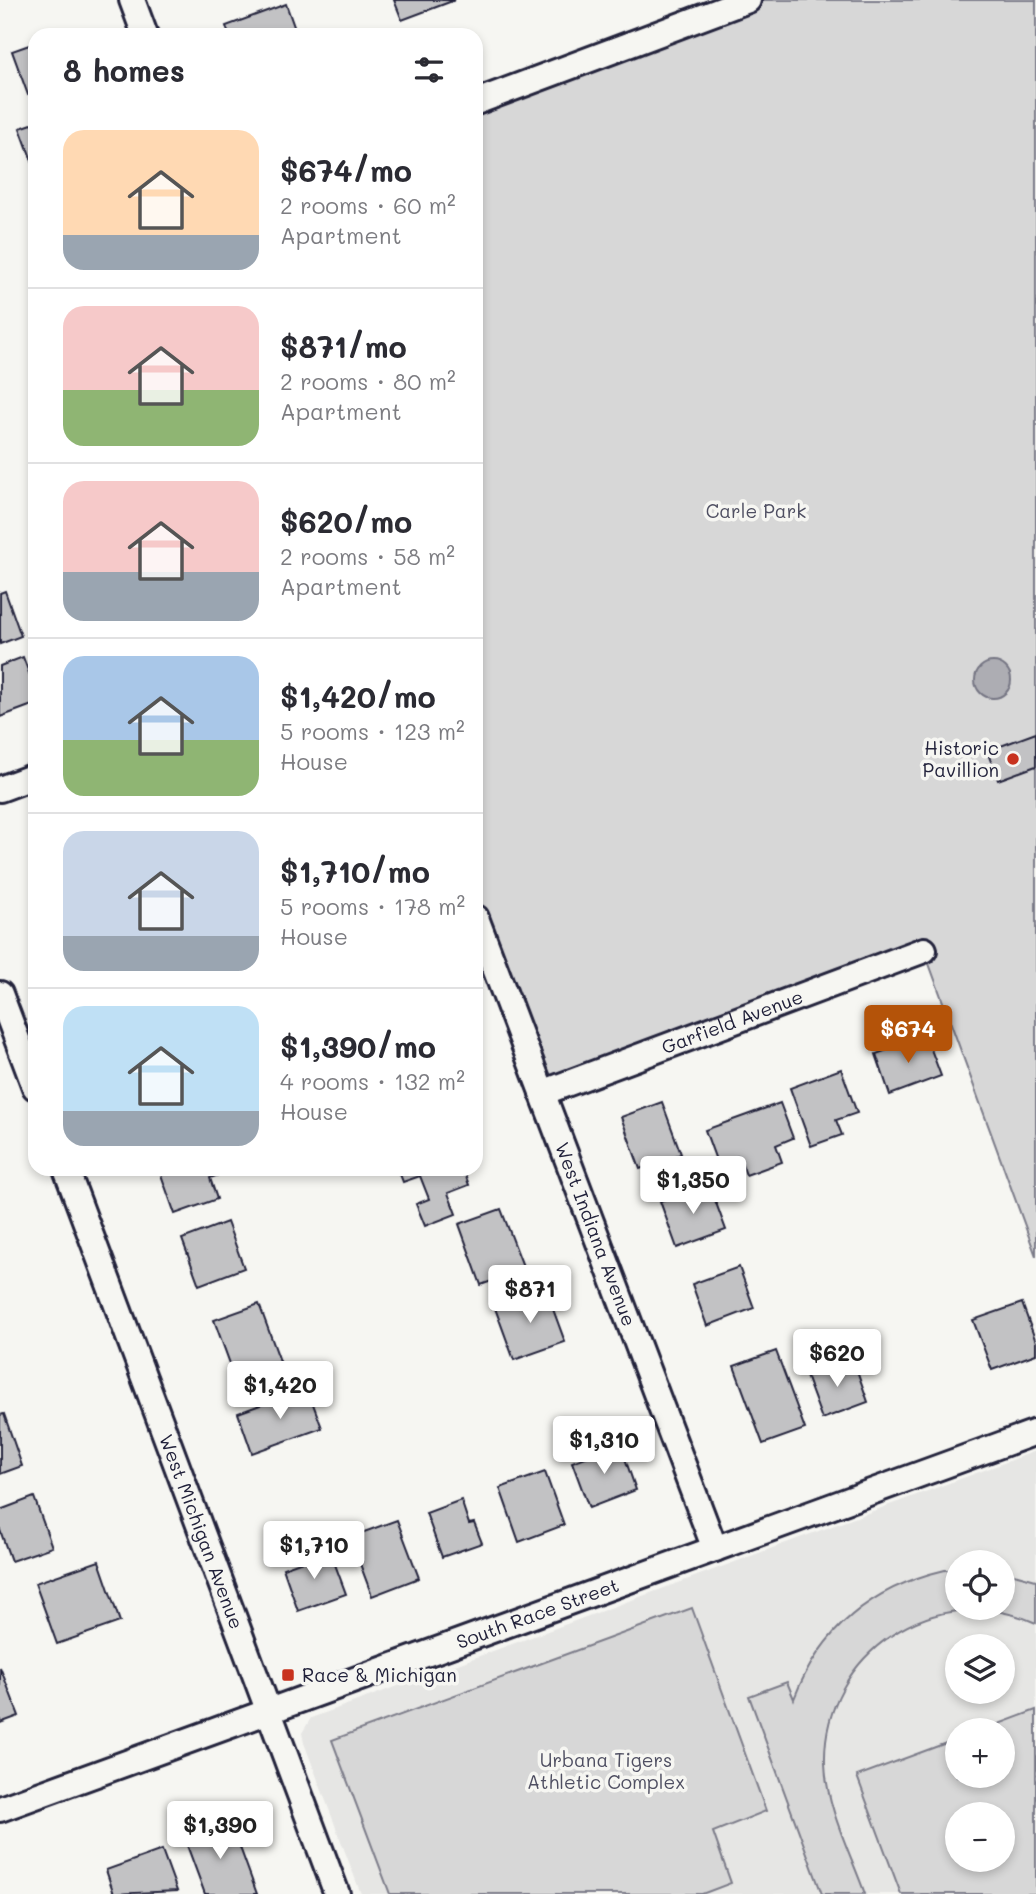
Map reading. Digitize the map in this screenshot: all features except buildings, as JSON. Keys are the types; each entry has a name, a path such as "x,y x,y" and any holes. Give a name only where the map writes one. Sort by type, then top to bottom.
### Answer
{"street":[{"path":"132,0 142,28"},
{"path":"483,99 748,0"},
{"path":"0,789 28,779"},
{"name":"West Indiana Avenue","path":"483,937 715,1549"},
{"name":"Garfield Avenue","path":"541,1093 924,950"},
{"path":"0,994 28,1068"},
{"name":"West Michigan Avenue","path":"69,1176 337,1894"},
{"name":"South Race Street","path":"0,1809 1036,1432"}],"shaded area":[{"path":"993,662 1006,667 1011,680 1006,693 993,698 980,693 975,680 980,667"},
{"path":"1036,1451 1036,1894 361,1894 302,1733 311,1718"}],"green space":[{"name":"Carle Park","path":"750,0 1036,0 1036,1256 924,950 542,1093 483,937 483,100"},
{"path":"945,1570 945,1614 925,1619 892,1635 864,1658 843,1688 829,1724 826,1780 834,1813 865,1894 822,1894 749,1696 787,1682 794,1699 805,1674 834,1632 872,1600 894,1587"},
{"path":"1015,1574 1036,1580 1036,1623 1015,1617"},
{"name":"Urbana Tigers Athletic Complex","path":"692,1608 766,1811 713,1832 731,1883 702,1894 390,1894 332,1740"},
{"path":"1036,1710 1036,1894 901,1894 857,1776 945,1743 945,1788 1015,1788 1015,1718"}],"place":[{"name":"Historic Pavillion","path":"1013,759"},
{"name":"Race & Michigan","path":"288,1675"}]}
